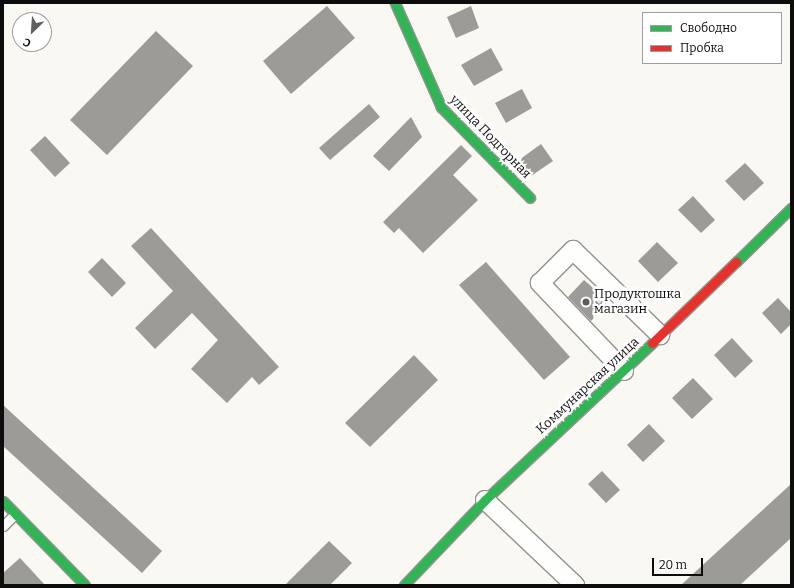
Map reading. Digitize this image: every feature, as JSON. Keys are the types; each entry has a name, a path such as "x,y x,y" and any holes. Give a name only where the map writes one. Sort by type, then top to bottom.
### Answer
{"street":[{"name":"улица Подгорная","path":"395,3 441,107 530,198"},
{"name":"Коммунарская улица","path":"404,585 486,500 624,371 791,208"},
{"path":"624,371 540,283 572,250 660,335"},
{"path":"486,500 575,585"},
{"path":"3,502 85,585"}],"lane":[{"path":"3,526 15,514"}],"building":[{"path":"327,6 355,38 291,94 263,61"},
{"path":"471,6 479,28 456,38 447,17"},
{"path":"156,31 193,66 107,155 70,120"},
{"path":"491,48 503,70 474,86 461,65"},
{"path":"522,89 532,108 506,123 495,103"},
{"path":"369,104 380,117 330,160 319,148"},
{"path":"411,117 422,137 389,171 373,156"},
{"path":"45,136 70,163 55,177 30,150"},
{"path":"541,144 553,161 531,176 519,160"},
{"path":"461,145 472,156 453,175 478,200 423,253 399,228 394,233 383,222"},
{"path":"745,163 764,183 744,201 725,181"},
{"path":"693,196 715,220 701,233 678,210"},
{"path":"151,228 279,367 259,385 252,377 227,403 191,369 218,340 192,313 155,349 135,328 173,291 131,246"},
{"path":"657,242 678,263 658,282 638,261"},
{"path":"102,258 126,283 112,297 88,272"},
{"path":"486,262 570,357 544,380 459,285"},
{"name":"Продуктошка магазин","path":"584,280 609,302 591,321 568,297"},
{"path":"778,298 791,312 791,324 781,334 762,313"},
{"path":"732,338 753,361 735,378 714,355"},
{"path":"414,355 438,380 370,447 345,423"},
{"path":"693,378 713,399 692,419 672,398"},
{"path":"3,405 162,551 142,573 3,446"},
{"path":"649,424 665,441 643,462 627,445"},
{"path":"602,471 620,490 606,503 588,484"},
{"path":"791,484 791,538 740,585 681,585"},
{"path":"329,541 352,563 330,585 285,585"},
{"path":"20,558 45,585 3,585 3,573"}],"traffic: fast":[{"path":"395,3 441,107 530,198"},
{"path":"736,262 791,208"},
{"path":"404,585 485,500 652,343"},
{"path":"3,501 85,585"}],"traffic: jam":[{"path":"652,343 736,262"}],"place":[{"name":"Продуктошка магазин","path":"586,302"}]}
